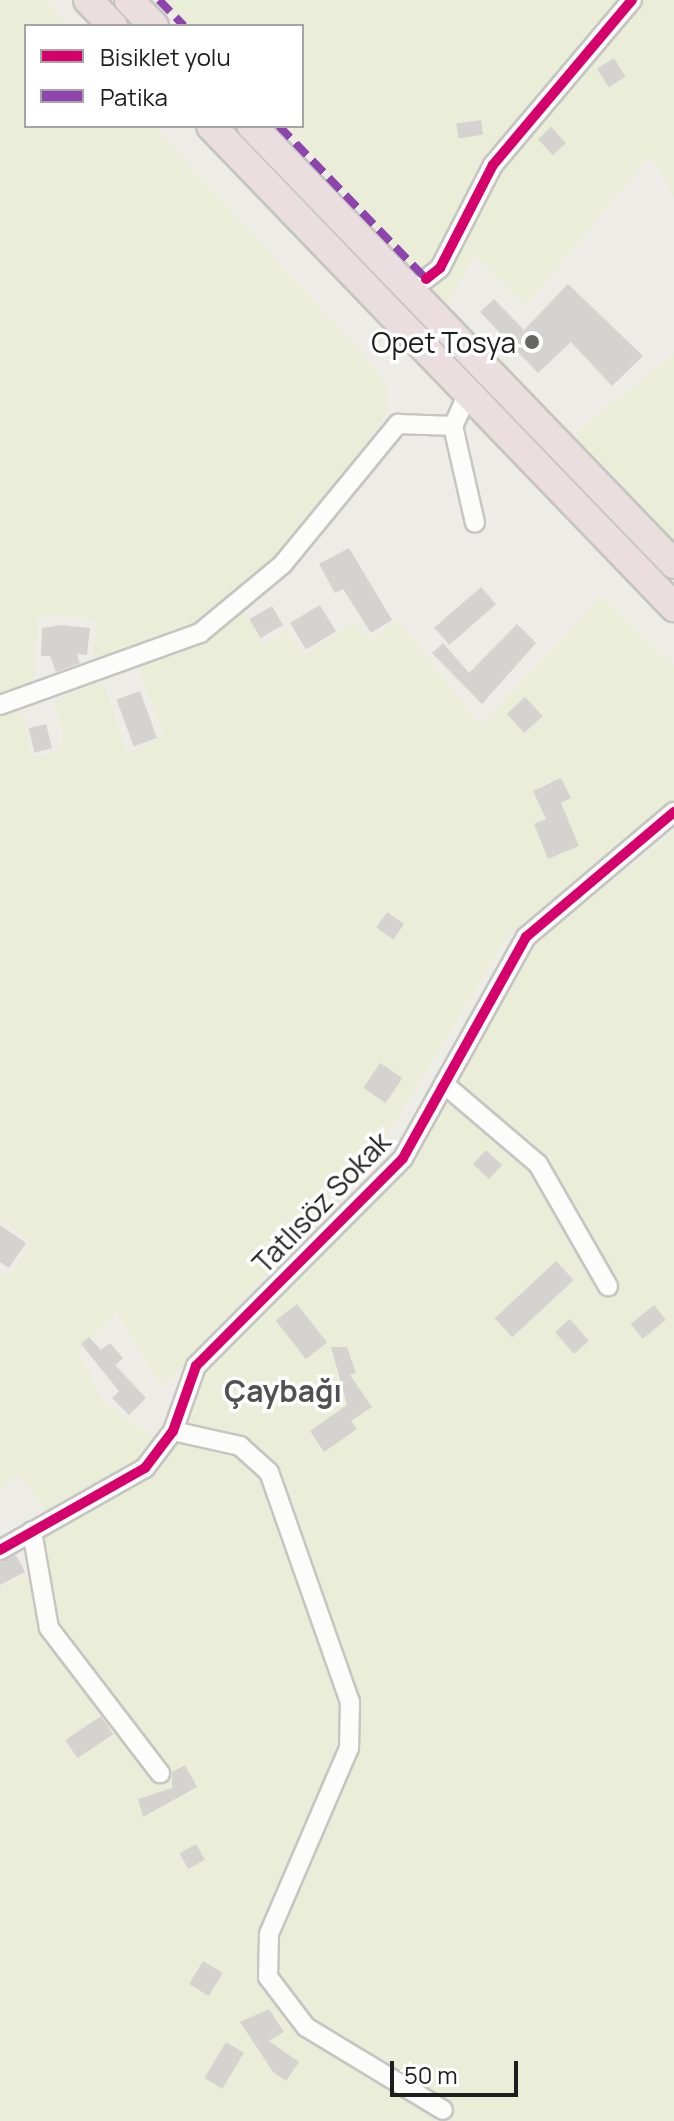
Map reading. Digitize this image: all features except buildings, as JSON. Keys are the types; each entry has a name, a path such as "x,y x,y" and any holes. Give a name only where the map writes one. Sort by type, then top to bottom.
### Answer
{"highway":[{"path":"88,0 111,24"},
{"path":"129,0 152,24"},
{"path":"213,128 674,607"},
{"path":"254,128 674,564"}],"street":[{"path":"426,279 440,268 493,165 632,0"},
{"path":"468,393 453,426 475,523"},
{"path":"0,705 200,633 282,565 398,424 453,426"},
{"name":"Tatlısöz Sokak","path":"0,1550 127,1481 173,1431 196,1366 403,1158 526,937 674,812"},
{"path":"444,1084 544,1172 608,1286"},
{"path":"173,1431 240,1446 269,1472 350,1702 349,1748 269,1934 268,1977 306,2027 443,2110"},
{"path":"32,1531 49,1628 160,1773"}],"green space":[{"path":"0,0 46,0 65,24 24,24 24,128 156,128 364,355 388,386 389,411 300,532 216,617 92,669 97,619 38,616 34,689 0,697"},
{"path":"162,0 674,0 674,198 651,155 525,307 474,255 447,307 289,128 304,128 304,24 186,24"},
{"path":"674,353 674,540 577,440 577,431"},
{"path":"601,596 674,665 674,804 505,940 378,1152 162,1388 117,1313 78,1352 104,1402 159,1441 142,1461 48,1514 19,1475 0,1489 0,1272 9,1275 32,1243 0,1218 0,713 21,707 33,758 56,752 64,737 54,701 102,680 128,754 164,736 137,667 198,640 244,611 264,645 287,629 303,656 355,621 370,642 399,619 480,725"},
{"path":"674,832 674,2121 0,2121 0,1588 42,1567 37,1533 84,1514 151,1470 196,1380 404,1168 531,946"}],"marked path":[{"path":"159,0 182,24"},
{"path":"281,128 426,279"}],"cycle path":[{"path":"426,279 440,268 493,165 632,0"},
{"path":"0,1550 145,1468 173,1431 196,1366 403,1158 526,937 674,812"}],"place":[{"name":"Opet Tosya","path":"532,342"}],"district":[{"name":"Çaybağı","path":"283,1391"}]}
